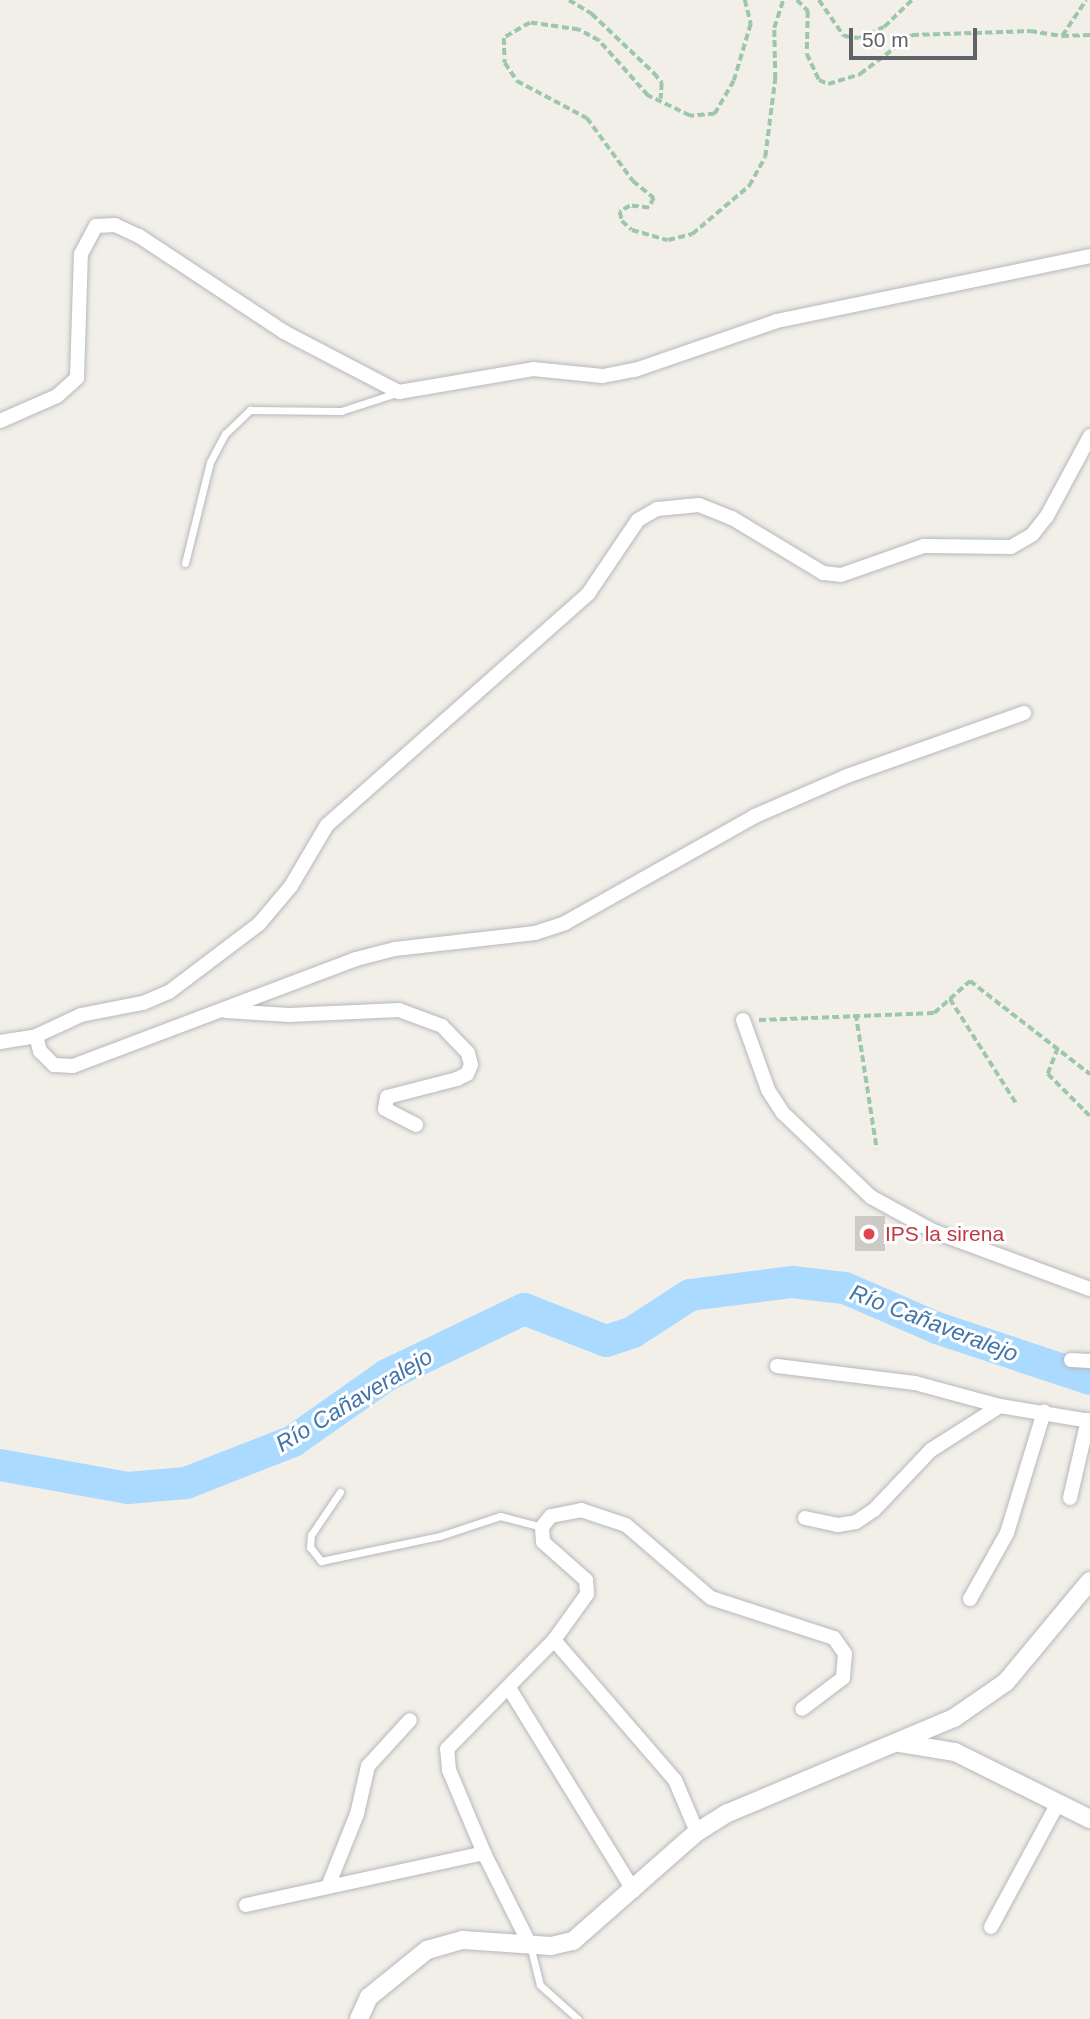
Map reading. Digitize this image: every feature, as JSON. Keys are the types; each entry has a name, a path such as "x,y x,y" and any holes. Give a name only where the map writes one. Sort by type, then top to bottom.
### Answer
{"street":[{"path":"0,421 57,396 77,377 81,254 96,226 115,225 139,236 284,332 399,392 533,369 603,376 635,370 778,321 1090,256"},
{"path":"0,1042 36,1036 81,1015 143,1003 170,992 259,924 284,897 327,825 344,807 588,594 638,520 657,509 699,505 732,518 823,573 841,575 924,547 1011,547 1032,535 1047,516 1090,436"},
{"path":"36,1036 40,1051 54,1065 73,1066 395,949 535,933 565,923 755,816 847,776 1024,713"},
{"path":"221,1010 289,1015 399,1010 442,1026 463,1047 471,1065 467,1074 457,1079 387,1097 385,1109 416,1125"},
{"path":"743,1020 768,1090 783,1114 872,1197 933,1231 1090,1289"},
{"path":"1071,1360 1090,1361"},
{"path":"777,1366 915,1382 1000,1406 1089,1421 1070,1498"},
{"path":"805,1518 838,1525 856,1522 874,1510 931,1450 1000,1406"},
{"path":"970,1599 1007,1533 1044,1412"},
{"path":"530,1945 484,1853 449,1770 447,1749 554,1640 587,1594 586,1580 543,1542 542,1527 551,1516 564,1510 602,1515 626,1525 677,1573 711,1598 834,1638 845,1654 843,1678 802,1709"},
{"path":"359,2019 369,1997 427,1950 463,1940 530,1945 573,1941 634,1891 697,1832 728,1813 954,1718 1006,1682 1090,1581"},
{"path":"554,1640 675,1780 697,1832"},
{"path":"509,1688 634,1891"},
{"path":"329,1884 357,1814 368,1766 410,1720"},
{"path":"896,1743 955,1752 1057,1805 1090,1819"},
{"path":"991,1927 1057,1805"},
{"path":"246,1905 329,1884 484,1853"}],"lane":[{"path":"185,564 210,462 225,434 250,410 341,411 399,392"},
{"path":"340,1492 311,1535 310,1548 321,1561 440,1536 500,1516 542,1527"},
{"path":"530,1945 540,1985 579,2019"}],"path":[{"path":"569,0 592,13 654,73 662,83 661,100"},
{"path":"745,0 751,24 734,81 715,114 690,116 636,87 610,52 579,30 530,23 504,38 505,63 517,81 587,118 633,181 654,198 649,208 623,208 622,221 650,238 668,240 692,233 722,212 749,186 765,157 775,79 774,28 783,0"},
{"path":"797,0 808,11 810,61 819,80 828,84 860,74 912,35 1030,30 1062,36 1090,35"},
{"path":"819,0 844,36 859,38 884,27 912,0"},
{"path":"1062,36 1086,0"},
{"path":"743,1020 934,1013 970,981 1090,1074"},
{"path":"950,999 1016,1103"},
{"path":"856,1014 877,1149"},
{"path":"1058,1048 1048,1074 1090,1116"}],"building":[{"name":"IPS la sirena","path":"855,1216 885,1216 885,1251 855,1251"}],"waterway":[{"name":"Río Cañaveralejo","path":"0,1465 128,1488 186,1483 293,1441 387,1375 524,1309 606,1341 633,1332 690,1295 792,1282 845,1288 937,1328 1090,1379"}],"place":[{"name":"IPS la sirena","path":"869,1234"}]}
